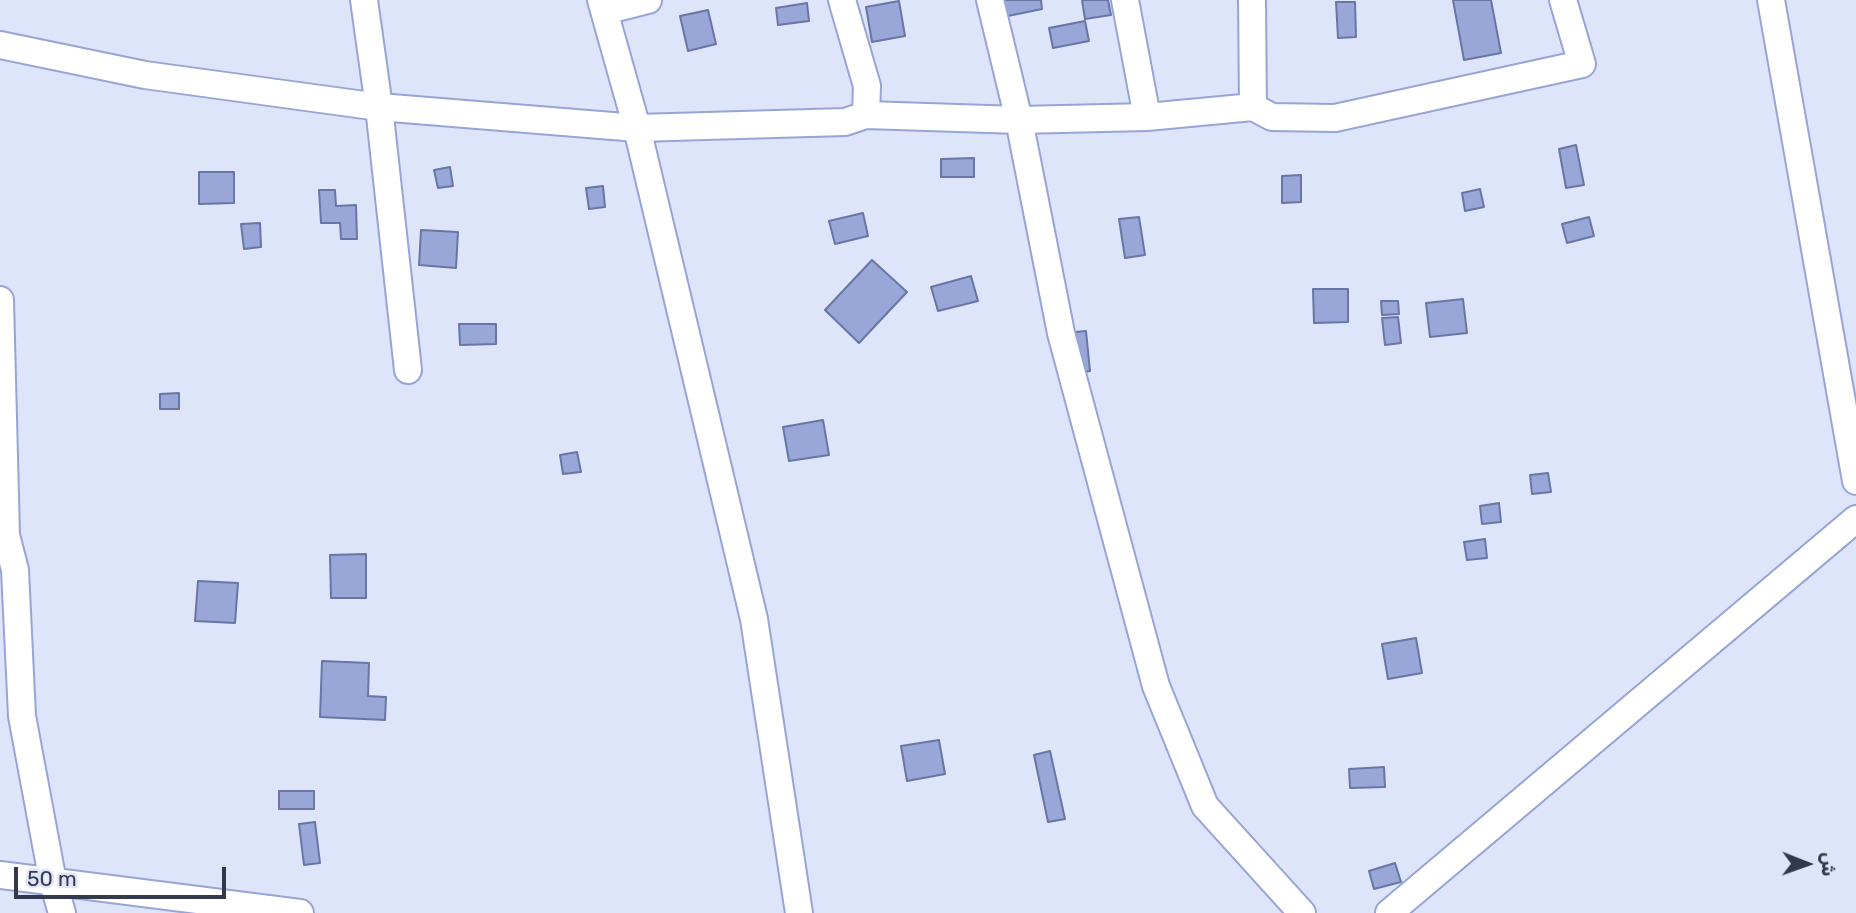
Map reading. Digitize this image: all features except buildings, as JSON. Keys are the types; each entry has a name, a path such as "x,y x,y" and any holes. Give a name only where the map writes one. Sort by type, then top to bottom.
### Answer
{"street":[{"path":"364,0 379,107 408,370"},
{"path":"648,0 603,6 637,128 754,619 799,913"},
{"path":"842,0 867,86 866,115"},
{"path":"990,0 1019,120 1061,333 1156,686 1205,806 1302,913"},
{"path":"1125,0 1147,117"},
{"path":"1252,0 1253,107"},
{"path":"0,45 145,75 379,107 637,128 845,122 866,115 1019,120 1147,117 1253,107 1272,117 1335,118 1583,64 1563,0"},
{"path":"1771,0 1856,481"},
{"path":"0,300 6,535 15,569 22,716 53,881 62,913"},
{"path":"1390,913 1856,519"},
{"path":"0,875 300,913"}]}
